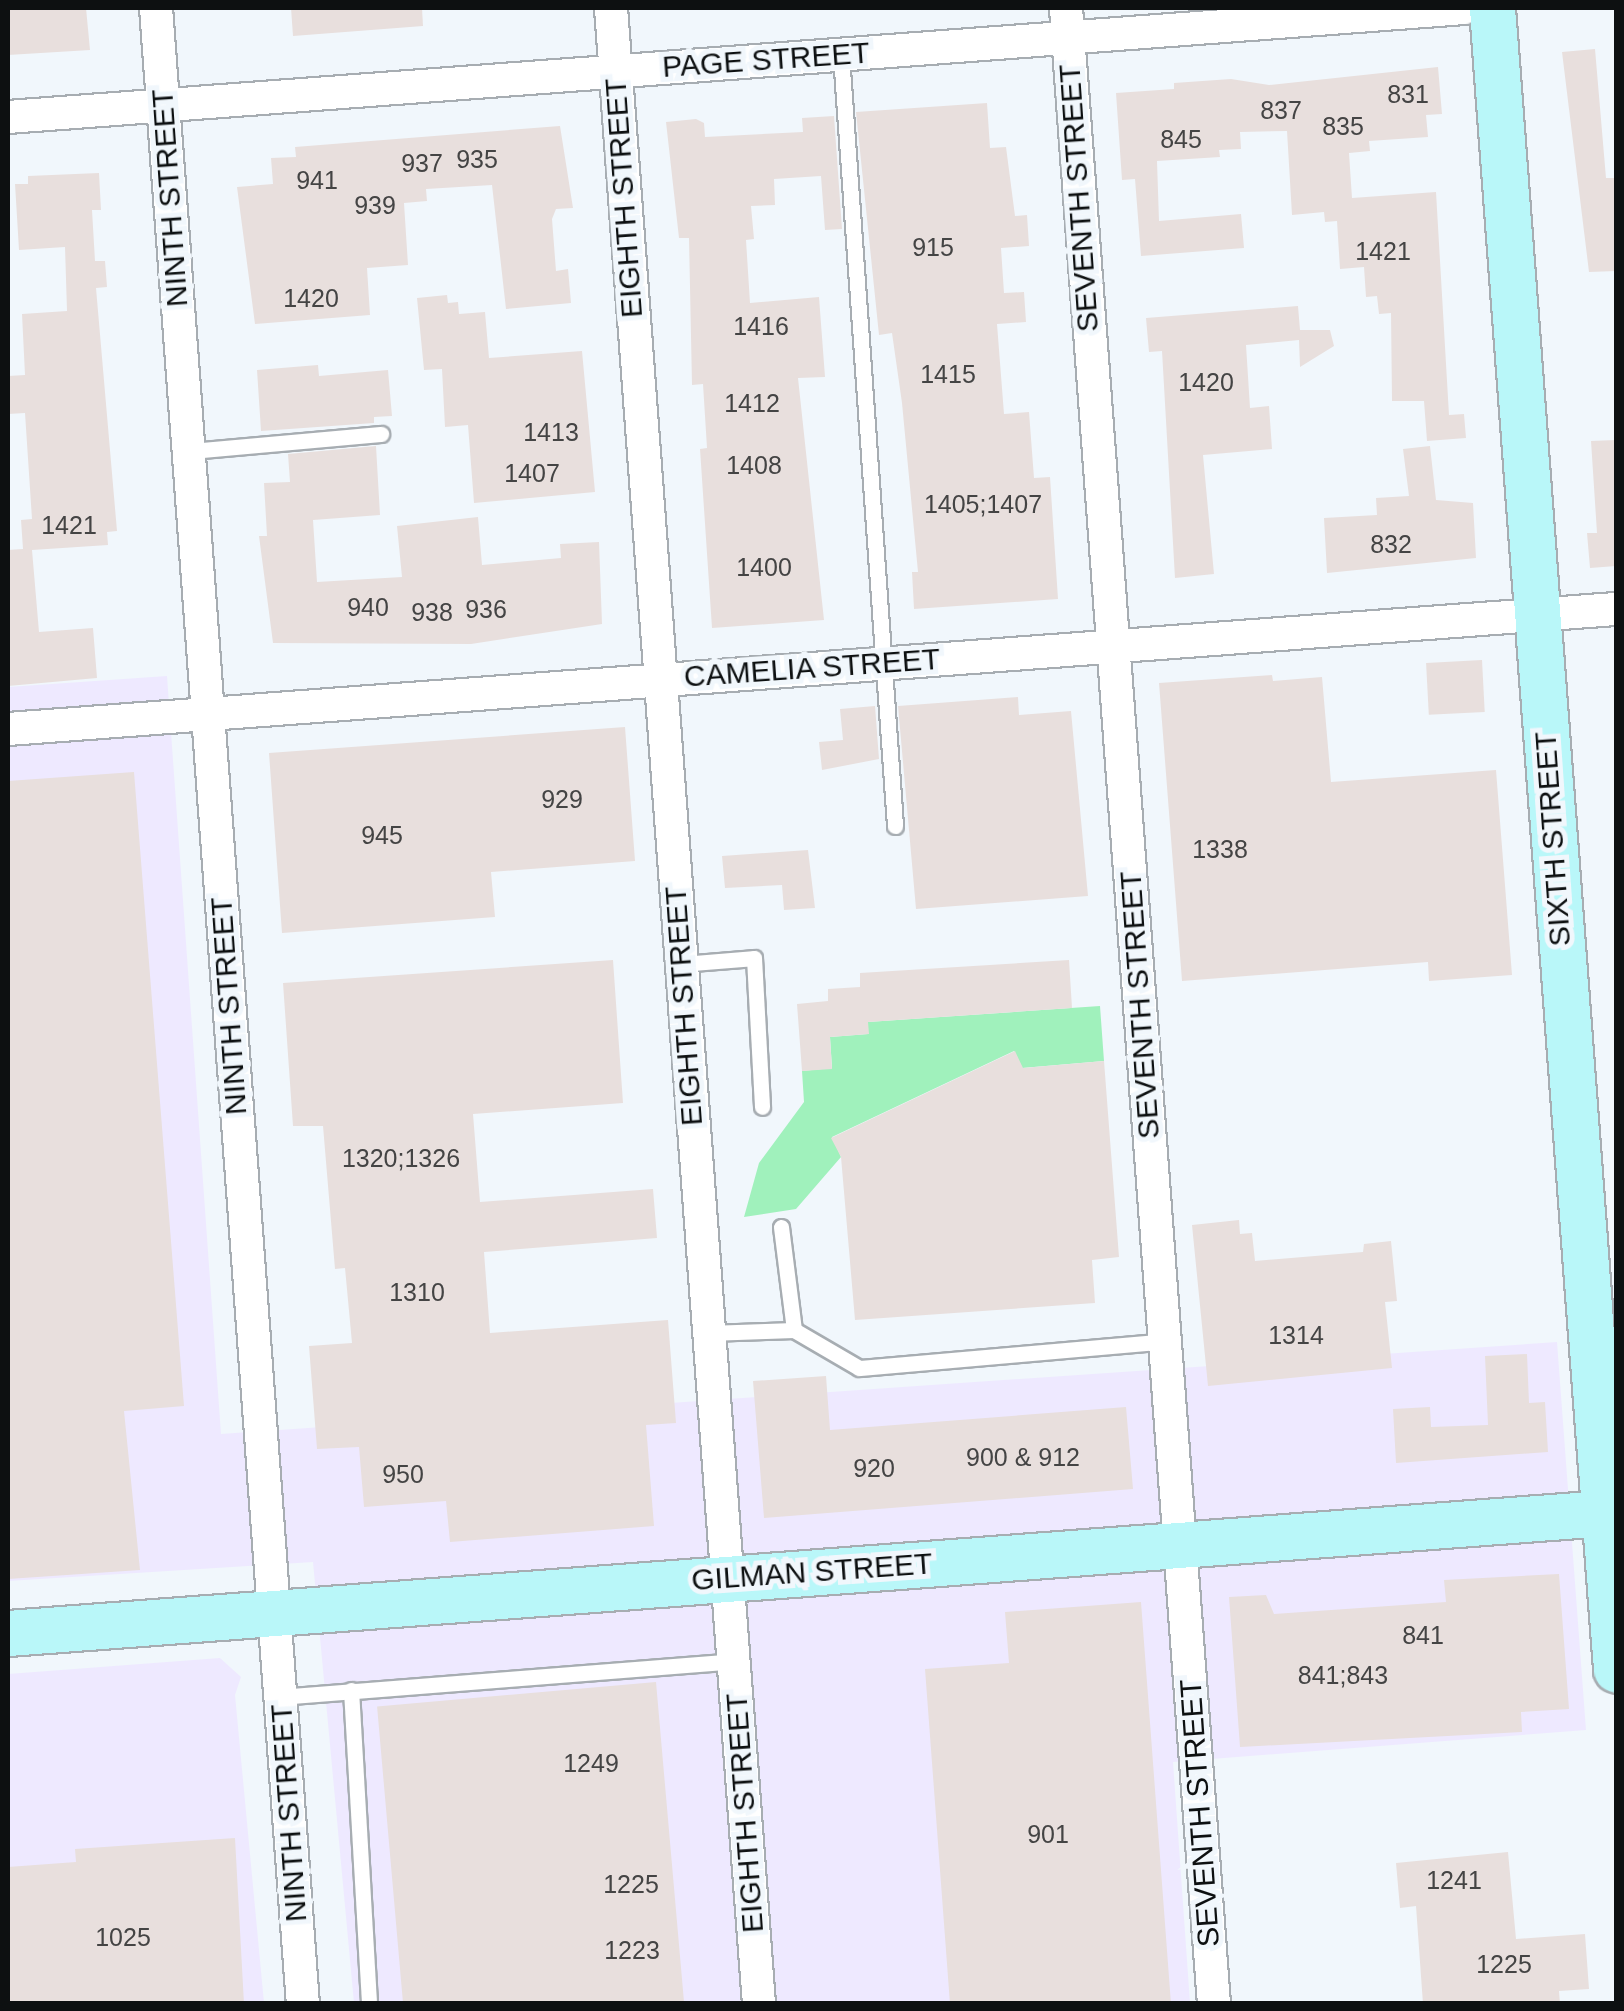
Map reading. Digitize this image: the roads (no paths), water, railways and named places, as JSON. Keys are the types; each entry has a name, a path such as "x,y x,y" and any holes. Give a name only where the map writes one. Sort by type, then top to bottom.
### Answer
{"street":[{"name":"NINTH STREET","path":"156,8 304,2004"},
{"name":"EIGHTH STREET","path":"611,8 759,2004"},
{"name":"PAGE STREET","path":"8,117 841,54 1067,22 1464,8"},
{"name":"SIXTH STREET","path":"1492,8 1611,1513 1616,1670"},
{"name":"SEVENTH STREET","path":"1067,22 1214,2004"},
{"name":"CAMELIA STREET","path":"8,729 1616,609"},
{"name":"GILMAN STREET","path":"8,1633 1611,1513"}],"lane":[{"path":"841,54 895,826"},
{"path":"190,451 381,434"},
{"path":"680,964 754,958 762,1107"},
{"path":"781,1227 794,1330"},
{"path":"708,1333 794,1330 859,1368 1167,1341"},
{"path":"280,1697 734,1661"},
{"path":"351,1690 369,2004"}]}
